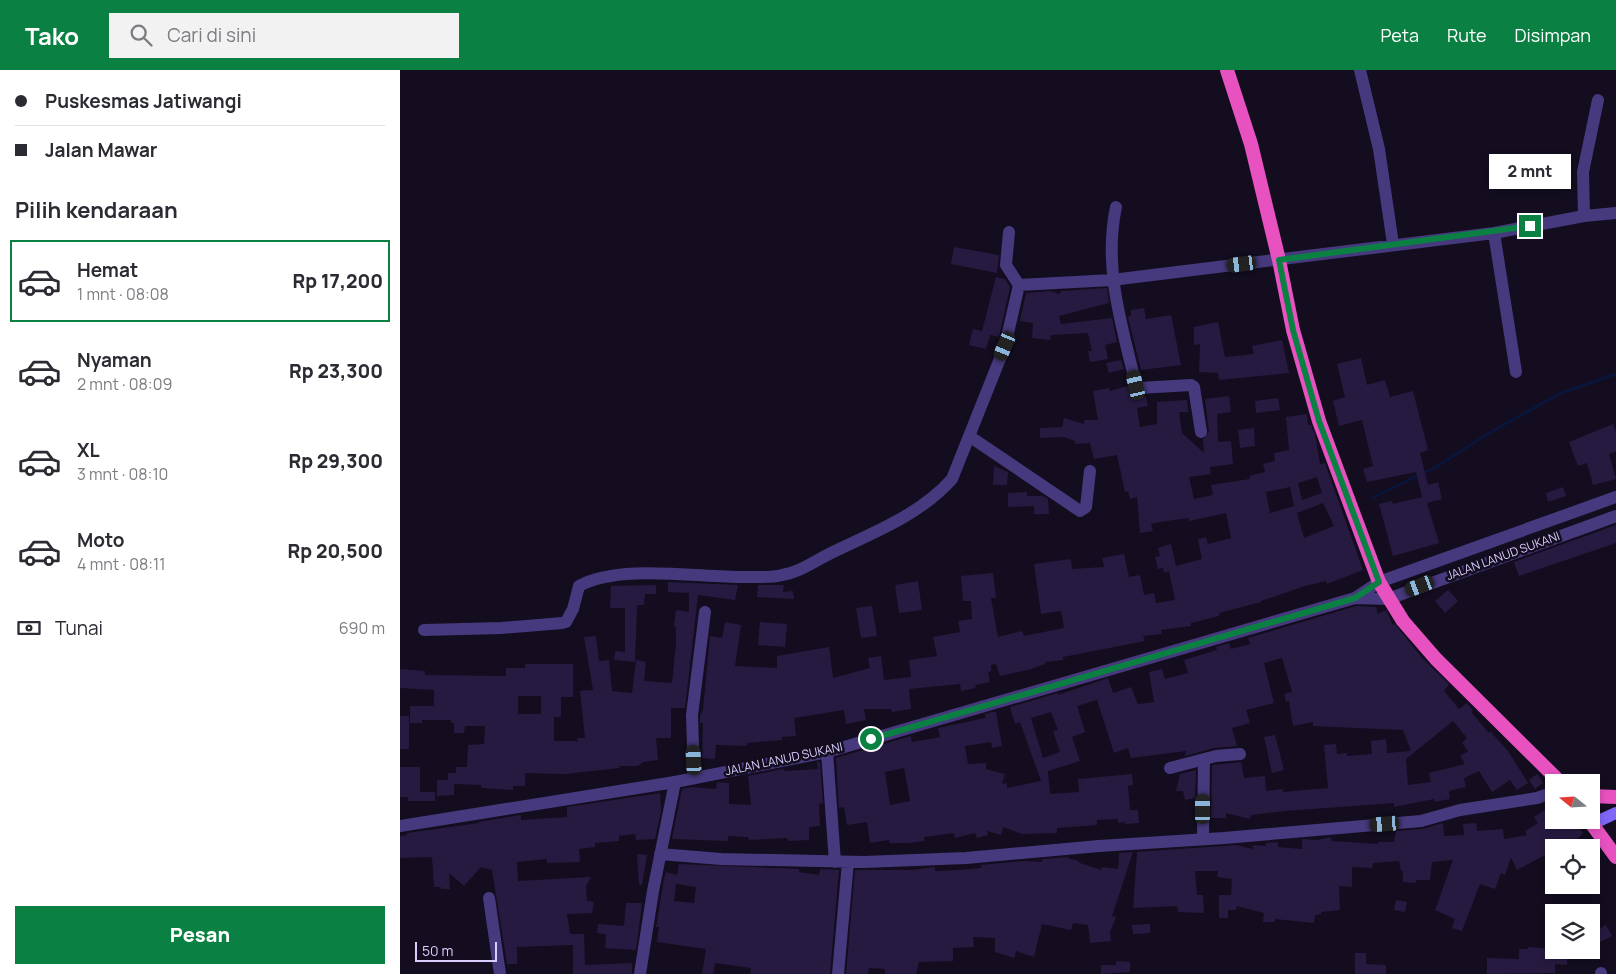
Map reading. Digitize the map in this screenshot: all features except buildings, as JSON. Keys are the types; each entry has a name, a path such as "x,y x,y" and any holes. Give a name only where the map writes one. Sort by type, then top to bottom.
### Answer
{"highway":[{"path":"1227,70 1251,144 1279,260 1293,330 1319,421 1379,582 1403,621 1436,660 1552,774"},
{"path":"1600,796 1616,797"},
{"path":"1595,829 1616,857"}],"main road":[{"path":"1600,819 1616,814"}],"street":[{"path":"1360,70 1379,149 1393,244"},
{"path":"1584,216 1583,172 1598,100"},
{"path":"1116,207 1111,230 1112,280 1117,309 1136,385 1139,388 1191,385 1194,387 1201,432"},
{"path":"1019,285 1112,280 1279,260 1393,244 1494,233 1584,216 1616,213"},
{"path":"424,630 501,628 566,622 573,609 579,586 596,578 632,574 747,578 781,576 801,570 832,552 880,531 900,519 944,488 952,479 1005,346 1019,285 1006,265 1009,232"},
{"path":"1494,233 1516,372"},
{"path":"969,436 1080,511 1086,506 1090,471"},
{"path":"1355,598 1379,582 1616,497"},
{"path":"1575,511 1582,528"},
{"name":"JALAN LANUD SUKANI","path":"400,826 675,782 827,752 1355,598 1388,599 1616,516"},
{"path":"694,777 692,715 705,612"},
{"path":"827,752 842,862 838,974"},
{"path":"1170,768 1240,754"},
{"path":"1204,760 1204,839"},
{"path":"640,974 660,854 675,782"},
{"path":"660,854 721,859 842,862 966,858 1420,821 1460,810 1545,795"},
{"path":"489,898 500,974"}],"waterway":[{"path":"1374,497 1436,467 1489,433 1561,393 1616,374"}],"route":[{"path":"871,739 1318,610 1355,598 1379,582 1319,421 1293,330 1279,260 1393,244 1494,233 1530,226"}]}
